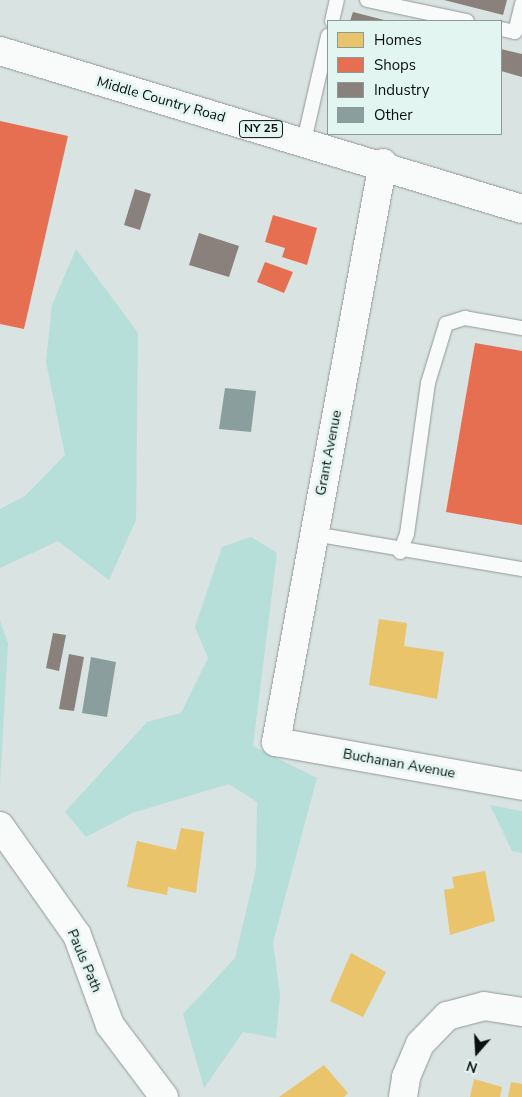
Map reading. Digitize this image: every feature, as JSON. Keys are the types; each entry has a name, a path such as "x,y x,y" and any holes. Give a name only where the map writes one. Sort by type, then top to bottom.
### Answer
{"street":[{"name":"Middle Country Road","path":"0,51 383,164 522,209"},
{"name":"Grant Avenue","path":"276,742 383,164"},
{"name":"Buchanan Avenue","path":"276,742 522,786"},
{"name":"Pauls Path","path":"0,826 76,935 110,1026 164,1097"},
{"path":"403,1097 406,1077 420,1044 448,1016 484,1006 522,1012"}],"lane":[{"path":"332,20 337,0"},
{"path":"367,0 414,5 464,20"},
{"path":"502,28 515,32 522,3"},
{"path":"304,141 327,40"},
{"path":"400,552 428,383 446,324 465,318 522,328"},
{"path":"314,534 400,552 522,569"}],"shaded area":[{"path":"76,249 138,333 136,520 109,580 58,541 0,568 0,509 25,496 65,455 46,362 52,305"},
{"path":"251,537 277,553 253,746 317,778 273,942 280,995 276,1038 243,1032 204,1088 183,1014 235,958 256,869 257,802 229,784 132,813 86,837 65,812 147,722 181,713 208,658 195,627 222,547"},
{"path":"0,621 8,643 0,785"},
{"path":"490,805 522,811 522,853 512,851"}],"building: Homes":[{"path":"379,619 407,623 404,646 444,652 437,699 369,685"},
{"path":"181,828 204,832 196,893 168,887 167,895 127,887 137,841 176,850"},
{"path":"485,871 495,921 450,935 444,890 454,888 452,877"},
{"path":"351,953 386,972 363,1017 330,1001"},
{"path":"324,1065 348,1093 344,1097 279,1097"},
{"path":"474,1079 502,1087 500,1097 470,1097"},
{"path":"511,1082 522,1084 522,1097 508,1097"}],"building: Shops":[{"path":"0,121 68,136 24,329 0,324"},
{"path":"273,215 317,228 307,265 282,257 285,248 265,242"},
{"path":"265,262 293,272 284,293 257,282"},
{"path":"475,343 522,351 522,525 446,512"}],"building: Industry":[{"path":"444,0 507,0 503,15"},
{"path":"353,12 384,20 350,20"},
{"path":"502,49 522,54 522,77 502,71"},
{"path":"135,189 151,194 140,230 124,225"},
{"path":"199,233 239,246 229,277 189,265"},
{"path":"53,633 66,635 59,671 46,668"},
{"path":"69,654 84,657 74,711 59,709"}],"building: Other":[{"path":"225,388 256,391 251,432 219,429"},
{"path":"91,657 116,662 107,717 82,713"}]}
